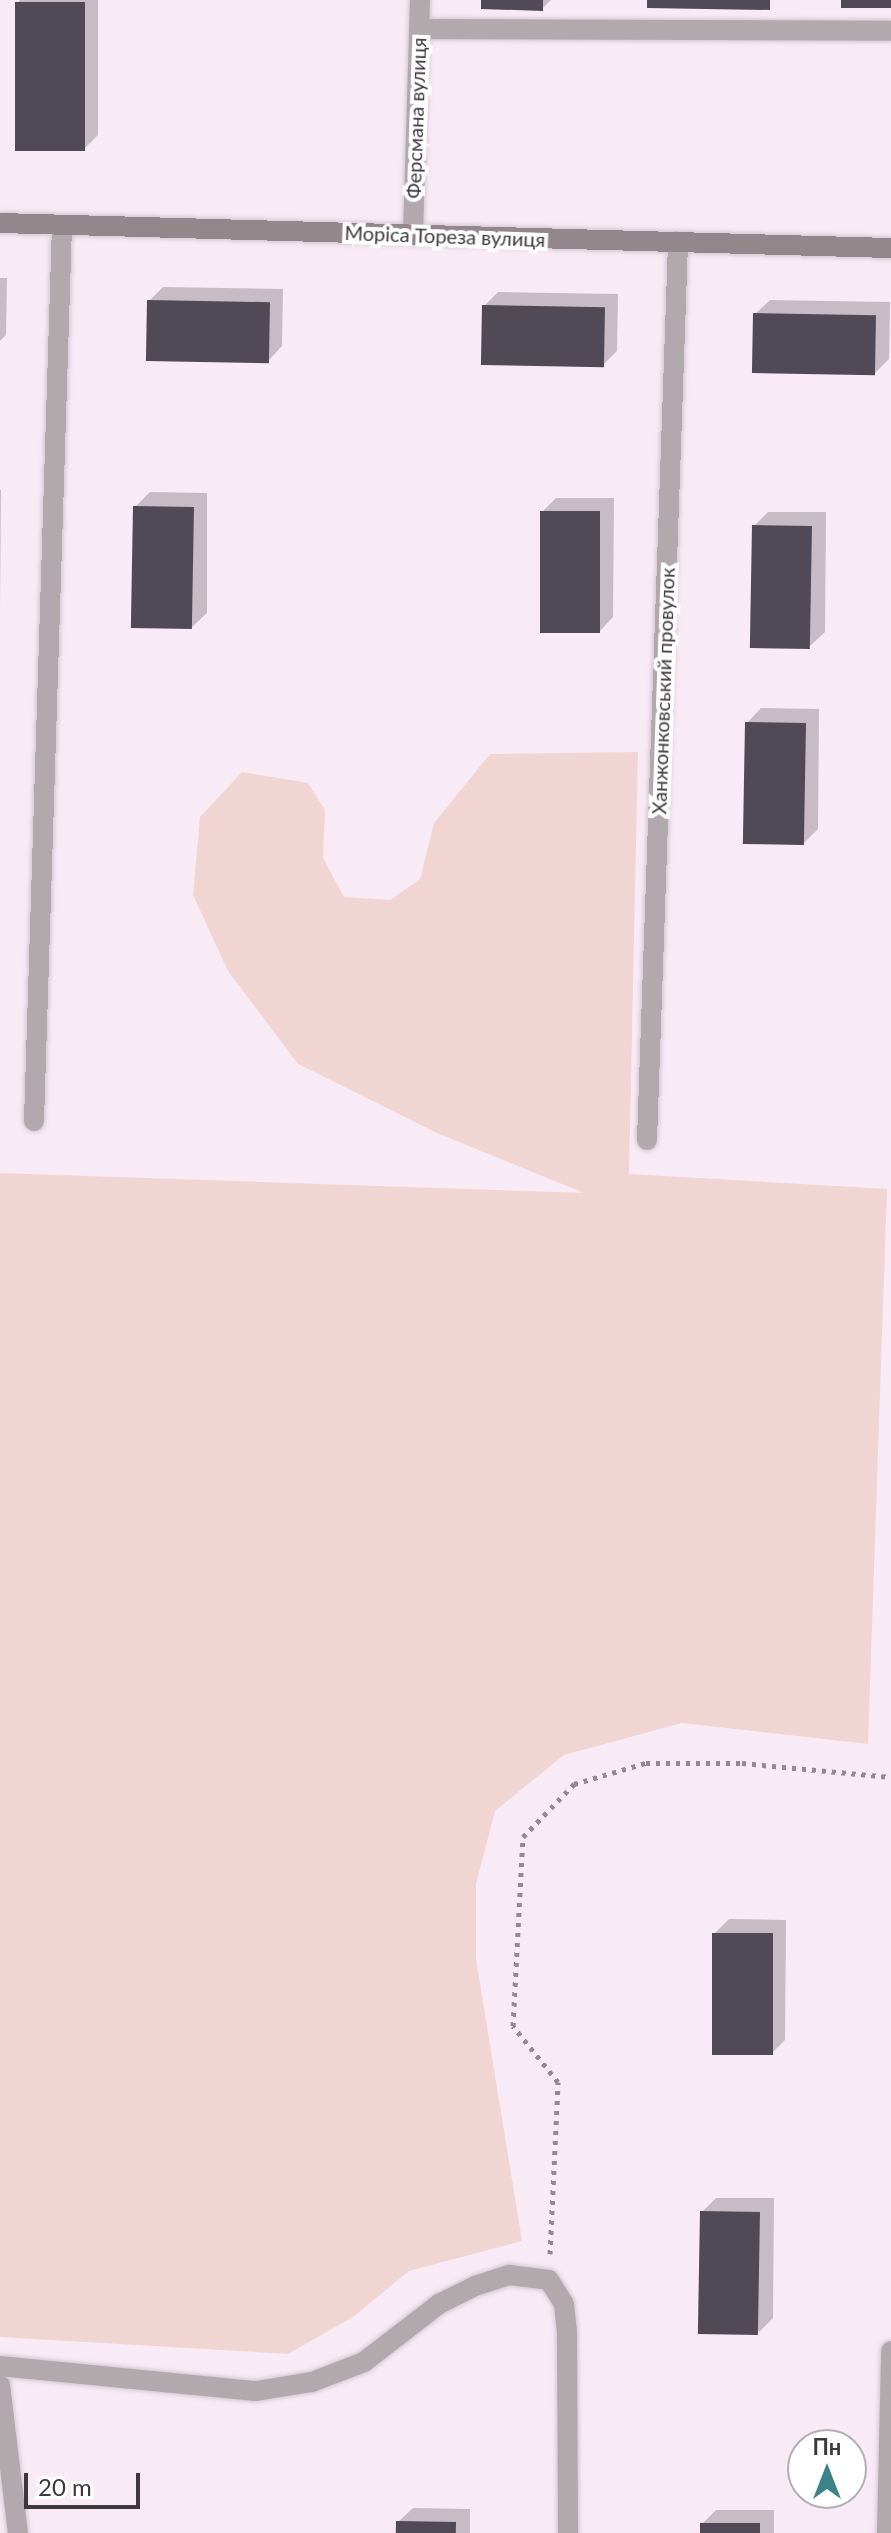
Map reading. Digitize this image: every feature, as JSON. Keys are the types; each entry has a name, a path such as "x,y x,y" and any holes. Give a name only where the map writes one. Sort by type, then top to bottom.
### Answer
{"street":[{"name":"Ферсмана вулиця","path":"413,235 420,0"},
{"path":"419,29 891,31"},
{"name":"Моріса Тореза вулиця","path":"0,223 891,248"},
{"path":"34,1121 62,225"},
{"name":"Ханжонковський провулок","path":"647,1140 678,242"},
{"path":"0,2366 256,2391 312,2382 364,2362 439,2304 475,2286 509,2275 549,2280 564,2304 567,2331 568,2533"},
{"path":"887,2533 891,2351"},
{"path":"0,2385 18,2533"}],"path":[{"path":"549,2280 558,2082 513,2026 523,1837 574,1784 646,1763 742,1763 891,1777"}],"shaded area":[{"path":"638,752 629,1174 887,1189 868,1744 682,1723 564,1755 495,1811 476,1884 476,1959 522,2241 409,2271 353,2317 288,2354 0,2337 0,1173 584,1193 437,1133 298,1064 228,971 193,895 200,817 242,772 308,783 325,810 323,858 344,897 390,900 420,879 434,823 490,754"}],"building":[{"path":"481,0 543,0 543,11 481,9"},
{"path":"647,0 770,0 770,10 647,8"},
{"path":"841,0 891,0 891,8 841,8"},
{"path":"15,2 85,2 85,151 15,151"},
{"path":"147,300 270,302 269,363 146,361"},
{"path":"482,305 605,307 604,367 481,365"},
{"path":"753,313 876,315 875,375 752,373"},
{"path":"133,506 194,507 192,629 131,628"},
{"path":"540,511 600,511 600,633 540,633"},
{"path":"752,525 812,526 810,649 750,648"},
{"path":"745,722 806,723 804,845 743,844"},
{"path":"712,1933 773,1933 773,2055 712,2055"},
{"path":"700,2211 760,2212 758,2335 698,2334"},
{"path":"396,2521 456,2522 456,2533 396,2533"},
{"path":"700,2523 760,2523 760,2533 700,2533"}]}
